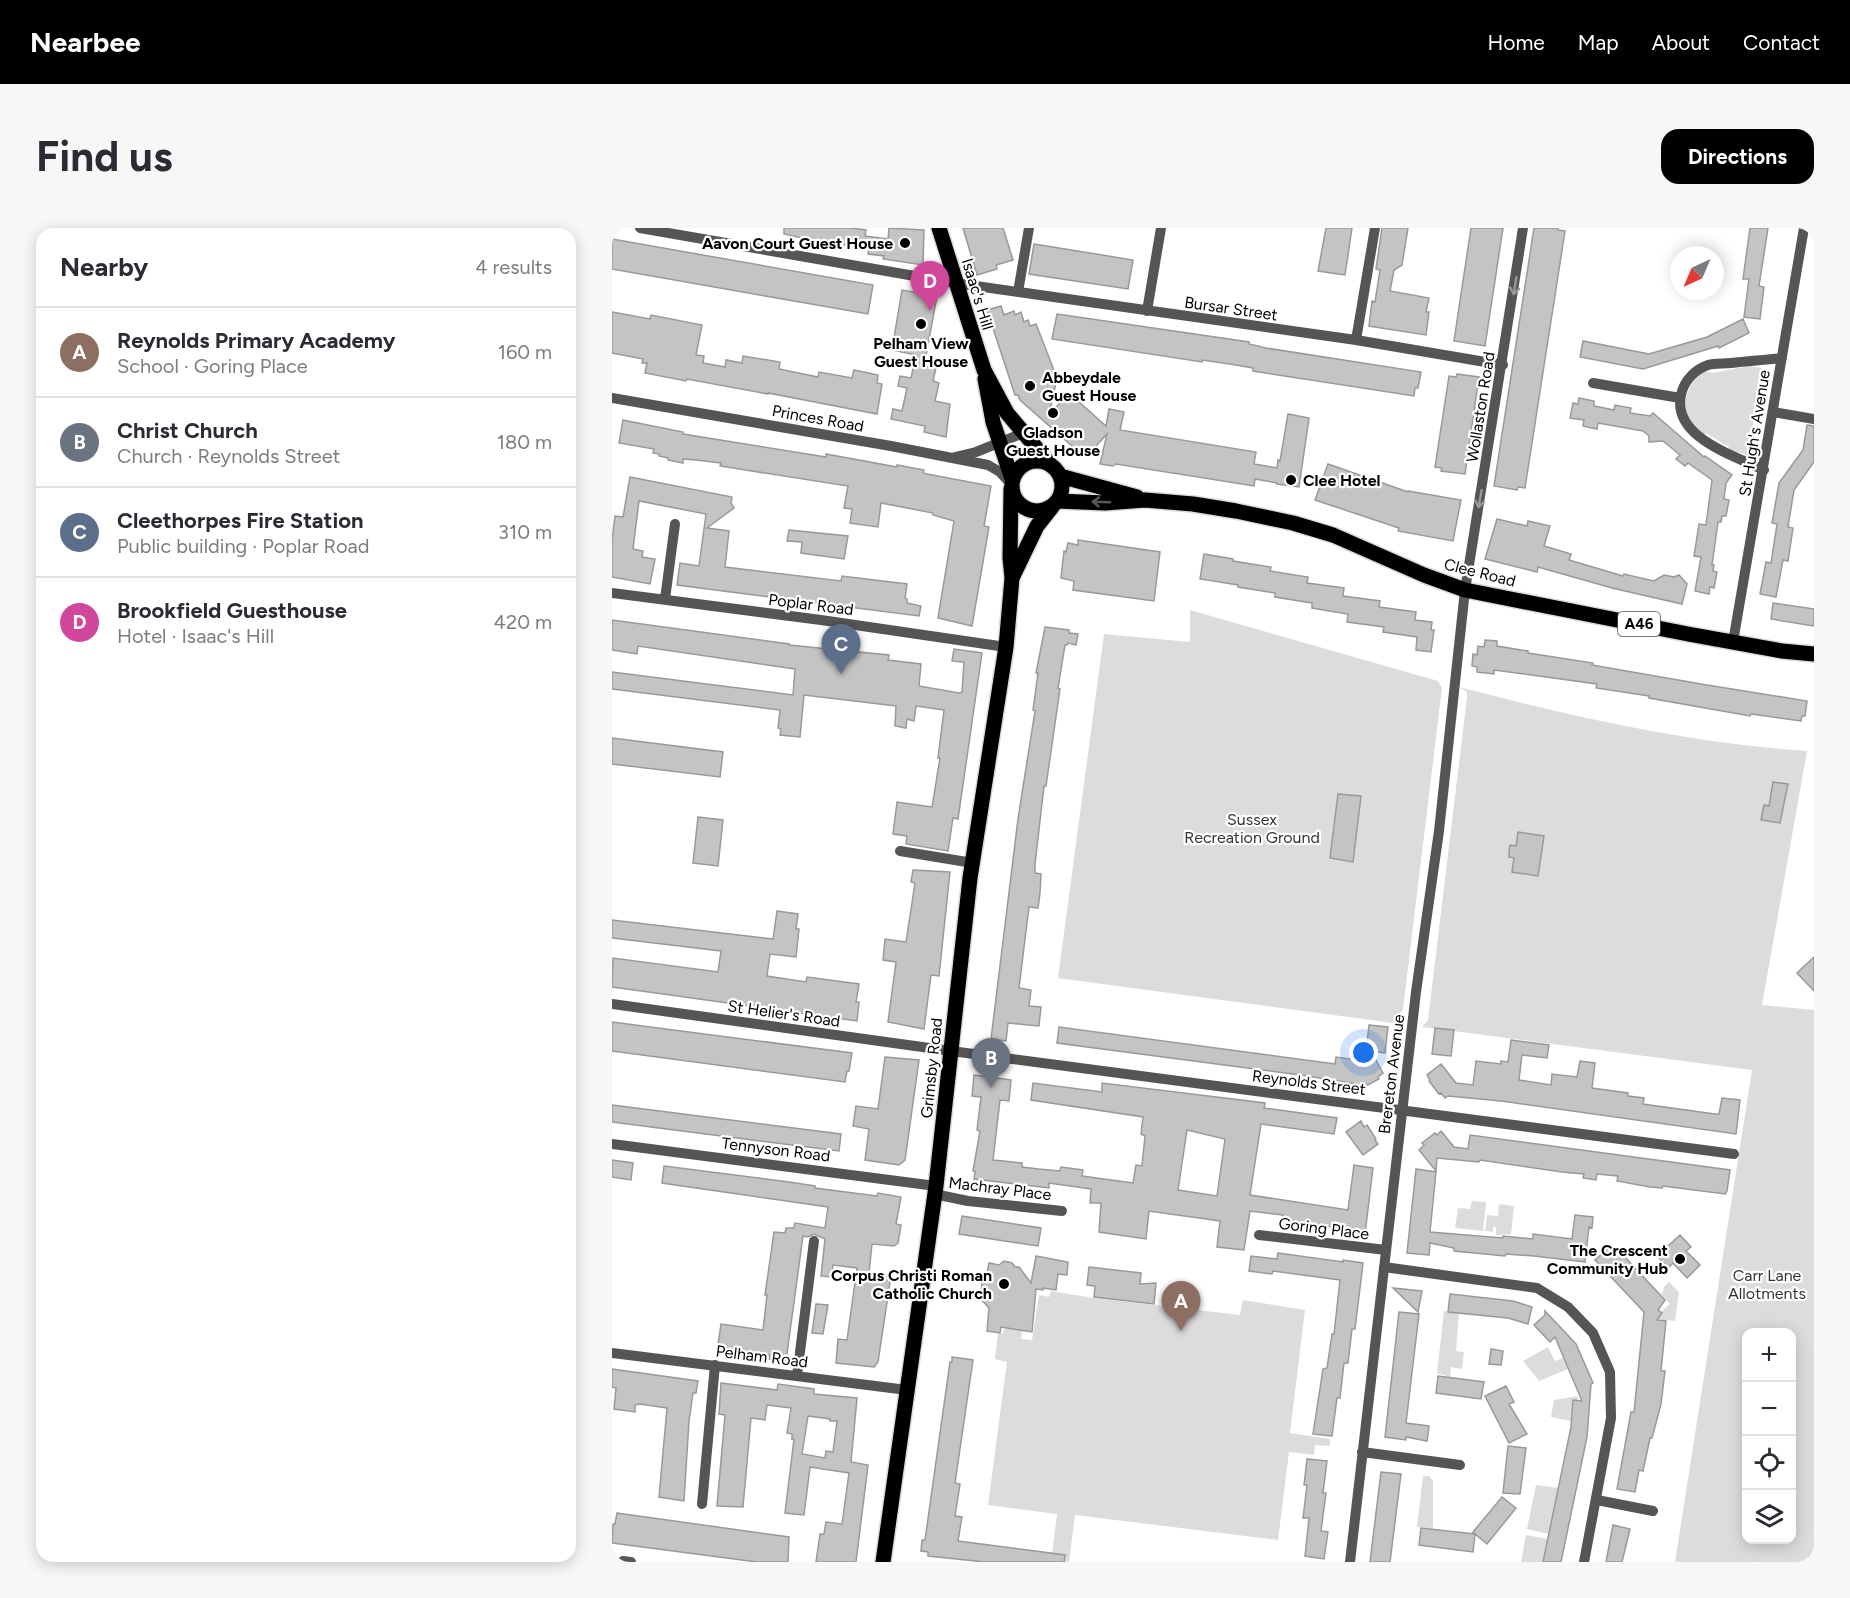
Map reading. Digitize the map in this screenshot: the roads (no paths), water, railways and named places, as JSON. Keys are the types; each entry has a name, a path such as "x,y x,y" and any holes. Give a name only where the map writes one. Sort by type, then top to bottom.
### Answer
{"main road":[{"name":"Isaac's Hill","path":"939,228 984,370 1007,413 1049,463"},
{"name":"Isaac's Hill","path":"984,370 987,398 1012,484"},
{"path":"1012,484 1020,467 1026,462 1049,463 1058,471 1062,485 1054,504"},
{"name":"Clee Road","path":"1060,476 1145,500"},
{"name":"A46","path":"1012,484 1019,504 1027,509 1035,511 1054,504"},
{"name":"Grimsby Road","path":"883,1562 935,1190 973,862 1006,647 1012,578 1010,558 1012,484"},
{"name":"Clee Road","path":"1054,504 1145,500 1193,504 1293,523 1333,535 1424,576 1465,590 1733,642 1814,654"},
{"name":"Grimsby Road","path":"1012,578 1037,526 1054,504"}],"street":[{"name":"Bursar Street","path":"640,228 691,232 955,283 1356,340 1503,365"},
{"path":"1018,292 1029,228"},
{"path":"1148,311 1161,228"},
{"path":"1356,340 1375,228"},
{"name":"Wollaston Road","path":"1465,590 1503,365 1523,228"},
{"name":"St Hugh's Avenue","path":"1733,642 1804,228"},
{"path":"1764,470 1706,442 1691,431 1682,416 1680,398 1689,378 1709,365 1782,358"},
{"path":"1593,383 1680,398"},
{"name":"Princes Road","path":"612,398 988,465 1000,472 1012,484"},
{"path":"1773,412 1814,419"},
{"path":"952,458 976,453 1023,433"},
{"path":"665,600 675,524"},
{"name":"Brereton Avenue","path":"1350,1562 1465,590"},
{"name":"Poplar Road","path":"612,593 1006,647"},
{"path":"900,851 973,862"},
{"name":"St Helier's Road","path":"612,1004 951,1051"},
{"name":"Reynolds Street","path":"951,1051 1734,1154"},
{"name":"Tennyson Road","path":"612,1144 935,1190"},
{"name":"Machray Place","path":"935,1190 968,1201 1062,1211"},
{"name":"Goring Place","path":"1259,1235 1386,1250"},
{"path":"797,1376 814,1241"},
{"path":"1384,1267 1538,1288 1568,1307 1593,1333 1610,1372 1611,1418 1584,1562"},
{"name":"Pelham Road","path":"612,1353 907,1390"},
{"path":"702,1503 715,1365"},
{"path":"1362,1452 1460,1464"},
{"path":"1596,1500 1653,1511"}],"place":[{"name":"Aavon Court Guest House","path":"905,243"},
{"name":"Brookfield Guesthouse","path":"930,311"},
{"name":"Pelham View Guest House","path":"921,324"},
{"name":"Abbeydale Guest House","path":"1030,386"},
{"name":"Gladson Guest House","path":"1053,413"},
{"name":"Clee Hotel","path":"1291,480"},
{"name":"Cleethorpes Fire Station","path":"841,674"},
{"name":"Christ Church","path":"991,1088"},
{"name":"The Crescent Community Hub","path":"1680,1259"},
{"name":"Corpus Christi Roman Catholic Church","path":"1004,1284"},
{"name":"Reynolds Primary Academy","path":"1181,1331"}],"park label":[{"name":"Sussex Recreation Ground","path":"1252,828"},
{"name":"Carr Lane Allotments","path":"1767,1284"}]}
